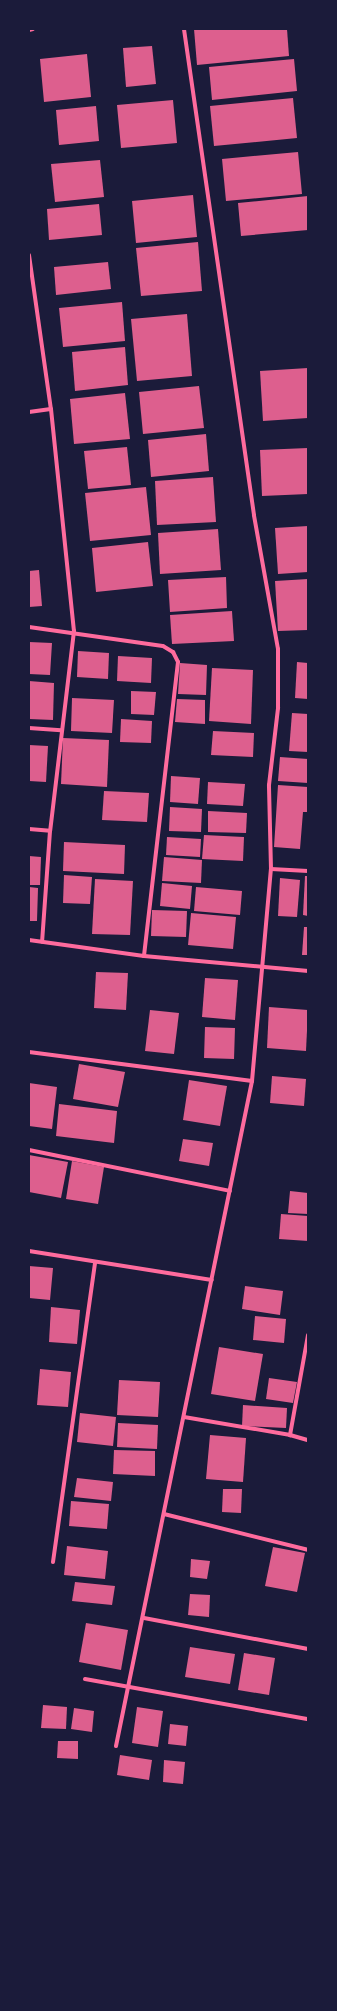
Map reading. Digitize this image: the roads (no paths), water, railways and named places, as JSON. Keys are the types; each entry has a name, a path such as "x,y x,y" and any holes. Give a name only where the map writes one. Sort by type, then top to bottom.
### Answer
{"street":[{"path":"29,30 33,29"},
{"path":"116,1746 127,1686 144,1618 252,1080 264,966 271,869 269,785 278,708 278,648 254,515 184,29"},
{"path":"29,255 51,409 74,631 50,831 42,942"},
{"path":"29,412 51,409"},
{"path":"29,627 74,631 163,646 173,652 178,662 144,956"},
{"path":"29,728 61,730"},
{"path":"29,829 50,831"},
{"path":"271,869 308,871"},
{"path":"29,940 144,956 308,971"},
{"path":"29,1052 252,1080"},
{"path":"29,1150 230,1191"},
{"path":"29,1251 212,1280"},
{"path":"53,1562 95,1262"},
{"path":"290,1435 308,1335"},
{"path":"184,1417 290,1435 308,1440"},
{"path":"164,1514 308,1550"},
{"path":"144,1618 308,1649"},
{"path":"86,1679 308,1719"}]}
